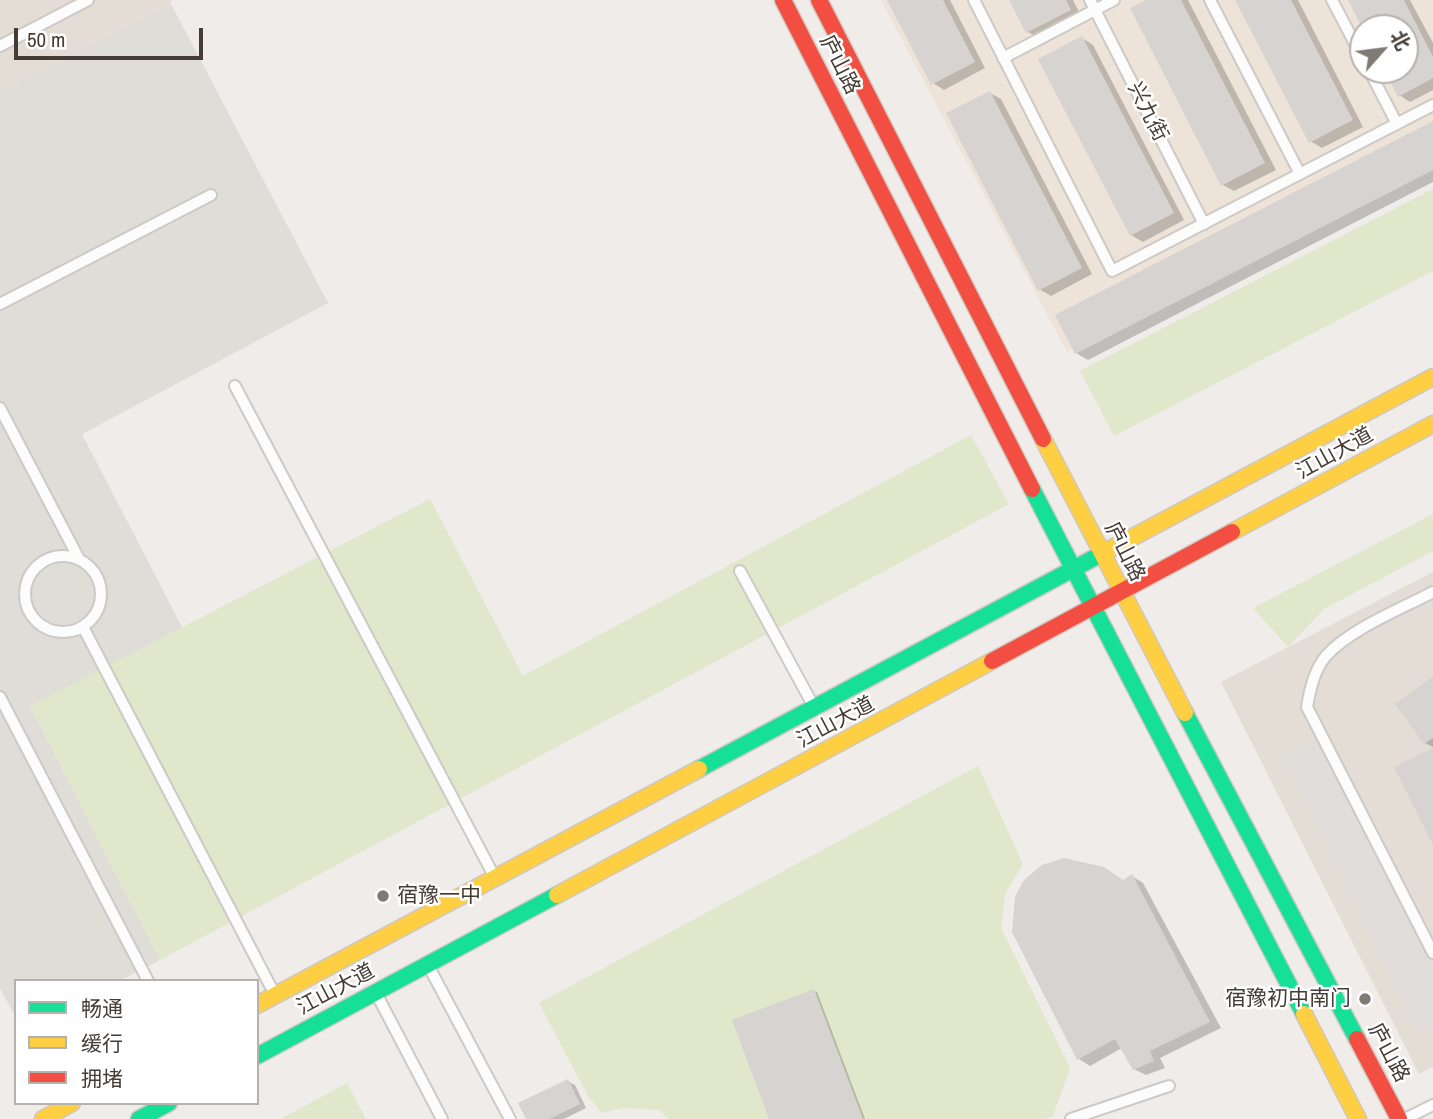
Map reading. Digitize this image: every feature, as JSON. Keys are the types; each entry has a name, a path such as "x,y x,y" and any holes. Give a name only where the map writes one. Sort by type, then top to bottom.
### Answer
{"main road":[{"name":"庐山路","path":"783,0 1093,610 1358,1119"},
{"name":"庐山路","path":"819,0 1101,554 1399,1119"},
{"name":"江山大道","path":"259,1003 1433,377"},
{"name":"江山大道","path":"259,1055 1093,610 1433,424"},
{"path":"43,1119 68,1105"},
{"path":"139,1119 165,1105"}],"lane":[{"path":"0,46 88,0"},
{"path":"974,0 1112,271 1433,105"},
{"path":"1003,58 1092,5 1114,0"},
{"path":"1210,0 1300,174"},
{"path":"1332,0 1349,32"},
{"name":"兴九街","path":"1092,5 1204,224"},
{"path":"1376,84 1397,124"},
{"path":"0,304 211,195"},
{"path":"235,386 495,878"},
{"path":"0,408 79,559"},
{"path":"67,556 79,559 88,566 100,586 98,609 83,627 57,632 45,628 35,620 25,596 32,571 42,562 67,556"},
{"path":"740,571 814,707"},
{"path":"1433,592 1347,639 1325,657 1311,684 1307,707 1433,953"},
{"path":"83,627 275,995"},
{"path":"0,696 147,979"},
{"path":"428,965 510,1119"},
{"path":"375,993 442,1119"},
{"path":"1071,1119 1168,1086"},
{"path":"1405,1119 1433,1105"}],"shaded area":[{"path":"0,0 173,0 0,90"},
{"path":"881,0 1433,0 1433,163 1067,352"},
{"path":"170,2 328,303 82,434 183,629 30,706 160,960 123,979 14,979 14,1014 0,988 0,90"},
{"path":"1433,572 1433,1067 1419,1074 1221,682"},
{"path":"1317,739 1433,974 1433,1024 1417,1032 1281,757"}],"green space":[{"path":"1433,189 1433,271 1114,436 1080,371"},
{"path":"971,435 1009,504 160,960 30,706 430,499 523,676"},
{"path":"1433,514 1433,551 1324,609 1288,647 1253,608"},
{"path":"978,766 1023,864 1005,894 1001,928 1070,1068 1053,1116 1043,1119 669,1119 659,1110 623,1108 602,1113 588,1096 539,1003"},
{"path":"347,1083 366,1119 281,1119"}],"building":[{"path":"887,0 943,0 975,62 931,85"},
{"path":"1009,0 1066,0 1071,10 1026,33"},
{"path":"1146,0 1181,0 1265,163 1221,186 1130,8"},
{"path":"1235,0 1291,0 1353,120 1309,143"},
{"path":"1348,0 1404,0 1411,14 1355,14"},
{"path":"1419,29 1433,57 1433,78 1398,97 1391,84 1419,84"},
{"path":"1082,36 1174,213 1130,236 1038,59"},
{"path":"990,91 1082,268 1038,291 946,113"},
{"path":"1433,121 1433,170 1075,354 1055,315"},
{"path":"1433,676 1433,738 1424,744 1395,704"},
{"path":"1433,748 1433,845 1394,767"},
{"path":"1064,858 1104,867 1123,880 1132,874 1210,1022 1150,1051 1154,1061 1133,1070 1115,1039 1077,1060 1012,932 1015,897 1024,880 1042,865"},
{"path":"814,989 863,1119 769,1119 732,1020"},
{"path":"568,1079 580,1104 549,1119 526,1119 518,1103"}],"traffic: fast":[{"path":"1032,489 1304,1014"},
{"path":"699,769 1105,552"},
{"path":"1185,713 1357,1039"},
{"path":"259,1055 557,895"},
{"path":"139,1119 165,1105"}],"traffic: slow":[{"path":"1105,552 1433,377"},
{"path":"1232,532 1433,424"},
{"path":"1043,439 1185,713"},
{"path":"557,895 992,661"},
{"path":"259,1004 699,769"},
{"path":"1304,1014 1358,1119"},
{"path":"43,1119 68,1105"}],"traffic: jam":[{"path":"783,0 1032,489"},
{"path":"819,0 1043,439"},
{"path":"992,661 1232,532"},
{"path":"1357,1039 1399,1119"}],"place":[{"name":"宿豫一中","path":"383,896"},
{"name":"宿豫初中南门","path":"1365,999"}]}
